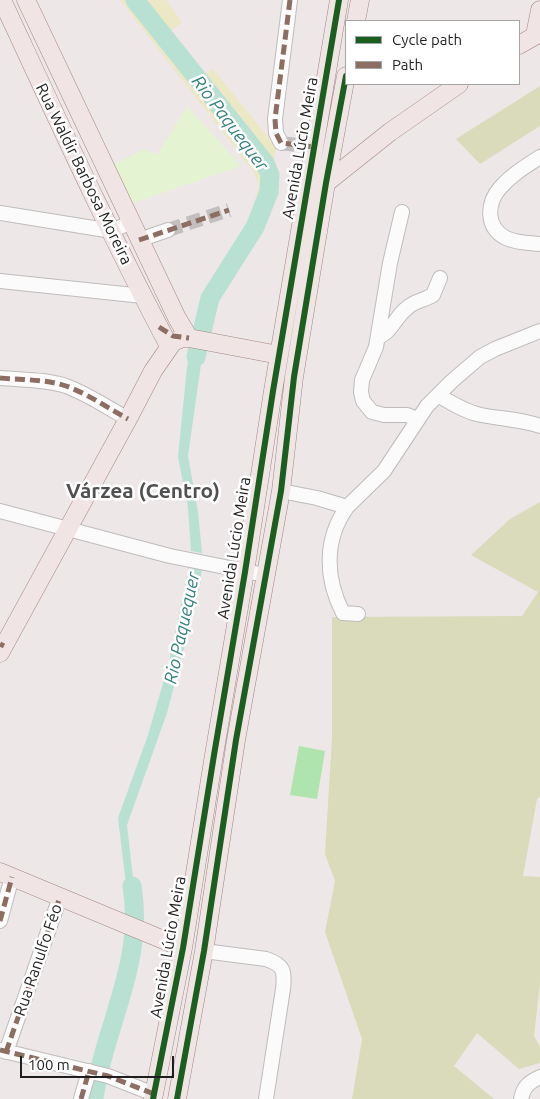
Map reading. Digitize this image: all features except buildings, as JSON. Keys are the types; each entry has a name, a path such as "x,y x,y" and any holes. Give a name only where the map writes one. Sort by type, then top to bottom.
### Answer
{"main road":[{"name":"Rua Waldir Barbosa Moreira","path":"2,0 70,148 142,296 169,346"},
{"name":"Rua Waldir Barbosa Moreira","path":"26,0 177,318 198,339"},
{"name":"Avenida Lúcio Meira","path":"154,1097 183,948 279,355 339,0"},
{"path":"356,20 360,0"},
{"path":"532,0 540,2"},
{"path":"520,44 537,34 540,10"},
{"name":"Avenida Lúcio Meira","path":"178,1099 204,951 236,740 280,491 294,377 345,81"},
{"path":"326,183 375,143 458,85"},
{"path":"70,148 92,138"},
{"path":"159,327 177,318"},
{"path":"1,648 68,530 153,371 169,346 178,339 198,339 279,355"},
{"path":"6,874 183,948"},
{"path":"154,1097 178,1099"}],"street":[{"path":"281,142 276,133 275,120 290,0"},
{"path":"540,157 506,181 492,198 490,211 494,227 500,234 513,240 540,244"},
{"path":"402,212 390,262 376,347 361,385 364,401 372,412 377,414 408,415 417,419"},
{"path":"0,213 112,232 131,222"},
{"path":"139,240 168,230"},
{"path":"378,337 389,330 408,306 432,295 440,278"},
{"path":"0,281 142,296"},
{"path":"159,327 173,336 198,339"},
{"path":"358,614 343,613 329,570 331,544 341,516 347,507 384,471 417,419 438,394 480,357 540,330"},
{"path":"0,378 39,381 66,386 128,419"},
{"path":"438,394 466,410 480,415 515,419 540,426"},
{"path":"280,491 317,498 347,507"},
{"path":"0,511 170,556 266,575"},
{"path":"0,921 6,874"},
{"name":"Rua Ranulfo Féo","path":"3,1051 60,897"},
{"path":"204,951 266,959 275,962 283,970 283,989 266,1099"},
{"path":"3,1051 108,1076 154,1097"},
{"path":"81,1099 91,1072"},
{"path":"521,1099 523,1090 530,1082 540,1077"}],"shaded area":[{"path":"120,0 166,0 182,22 161,39 194,82 213,69 276,147 272,172 264,196 253,206 259,186 253,171"},
{"path":"540,86 540,126 480,164 456,139"},
{"path":"187,106 241,166 130,204 113,165 144,149 157,155"},
{"path":"540,502 540,797 537,799 523,876 540,877 540,983 534,1036 540,1047 540,1063 519,1069 477,1033 454,1066 494,1099 352,1099 362,1039 325,932 335,881 325,854 332,737 332,617 522,616 538,592 471,555 510,519"}],"green space":[{"path":"299,746 325,751 317,799 290,795"}],"water":[{"path":"190,350 203,350 188,456 198,512 202,553 191,551 188,508 178,457"},
{"path":"189,566 202,566 200,587 167,713 127,825 137,913 129,909 118,818 148,735 168,666"}],"waterway":[{"name":"Rio Paquequer","path":"135,0 265,163 270,175 269,192 255,227 210,298 196,357"},
{"name":"Rio Paquequer","path":"94,1099 99,1072 122,994 133,941 135,914 132,886"}],"tunnel":[{"path":"281,143 314,147"},
{"path":"168,230 229,210"}],"marked path":[{"path":"290,0 275,119 276,133 281,143 314,147"},
{"path":"139,240 229,210"},
{"path":"159,327 173,336 189,338"},
{"path":"0,378 42,381 66,386 90,397 128,419"},
{"path":"0,644 4,646"},
{"path":"0,921 12,877"},
{"path":"6,1052 60,897"},
{"path":"0,1050 108,1076 154,1094"},
{"path":"81,1099 89,1071"}],"cycle path":[{"path":"153,1099 183,948 273,391 339,0"},
{"path":"177,1099 204,951 236,740 281,491 294,377 345,81"}],"district":[{"name":"Várzea (Centro)","path":"143,491"}]}
